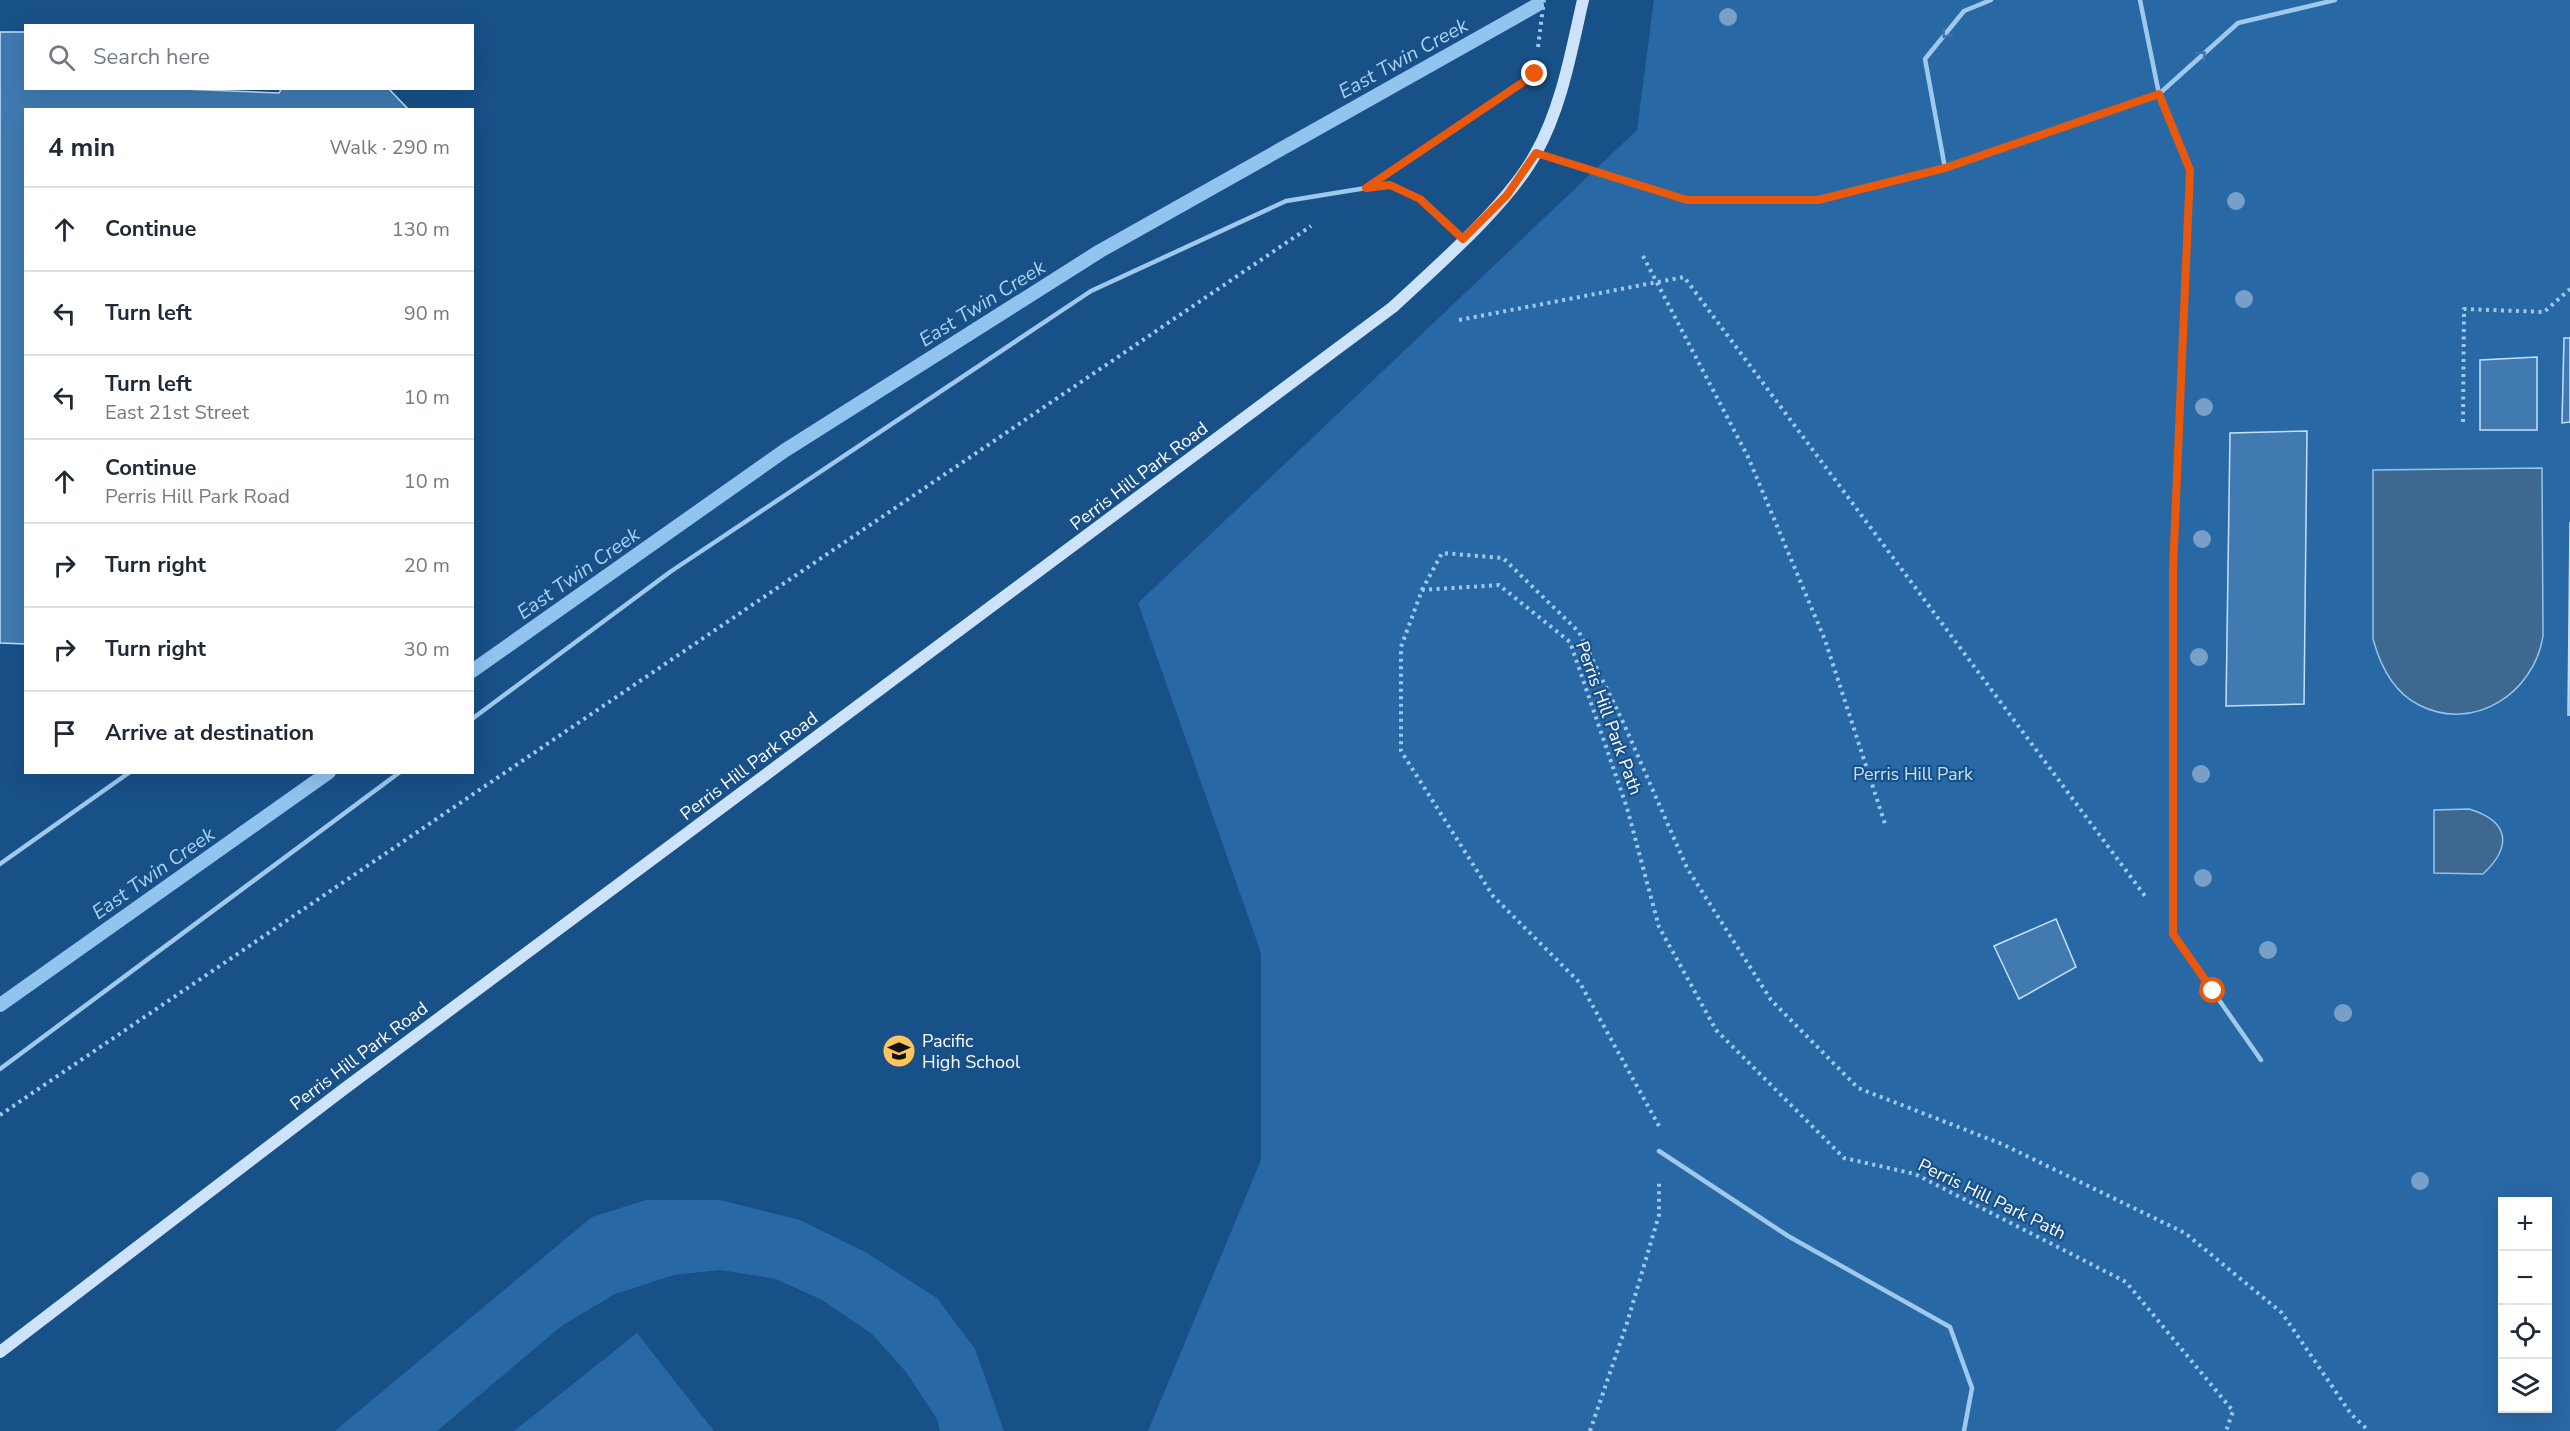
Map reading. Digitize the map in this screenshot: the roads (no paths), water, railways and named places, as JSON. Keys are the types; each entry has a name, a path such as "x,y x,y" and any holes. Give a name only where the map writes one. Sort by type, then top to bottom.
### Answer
{"street":[{"name":"Perris Hill Park Road","path":"0,1352 354,1082 1311,371 1393,307 1507,195 1536,153 1562,92 1583,0"}],"lane":[{"path":"1945,168 1925,59 1964,11 1991,0"},
{"path":"2140,0 2159,94 2190,170 2173,570 2173,934 2261,1060"},
{"path":"1536,153 1687,200 1818,200 1945,168 2159,94 2238,22 2335,0"},
{"path":"474,718 670,572 1091,291 1286,201 1366,188 1390,185 1420,199 1463,239"},
{"path":"0,864 127,774"},
{"path":"0,1069 397,774"},
{"path":"1659,1151 1788,1236 1950,1327 1972,1388 1964,1431"}],"waterway":[{"name":"East Twin Creek","path":"474,670 784,451 1100,251 1537,5"},
{"name":"East Twin Creek","path":"0,1005 326,774"}],"place":[{"name":"Pacific High School","path":"899,1051"}],"park label":[{"name":"Perris Hill Park","path":"1913,774"}]}
